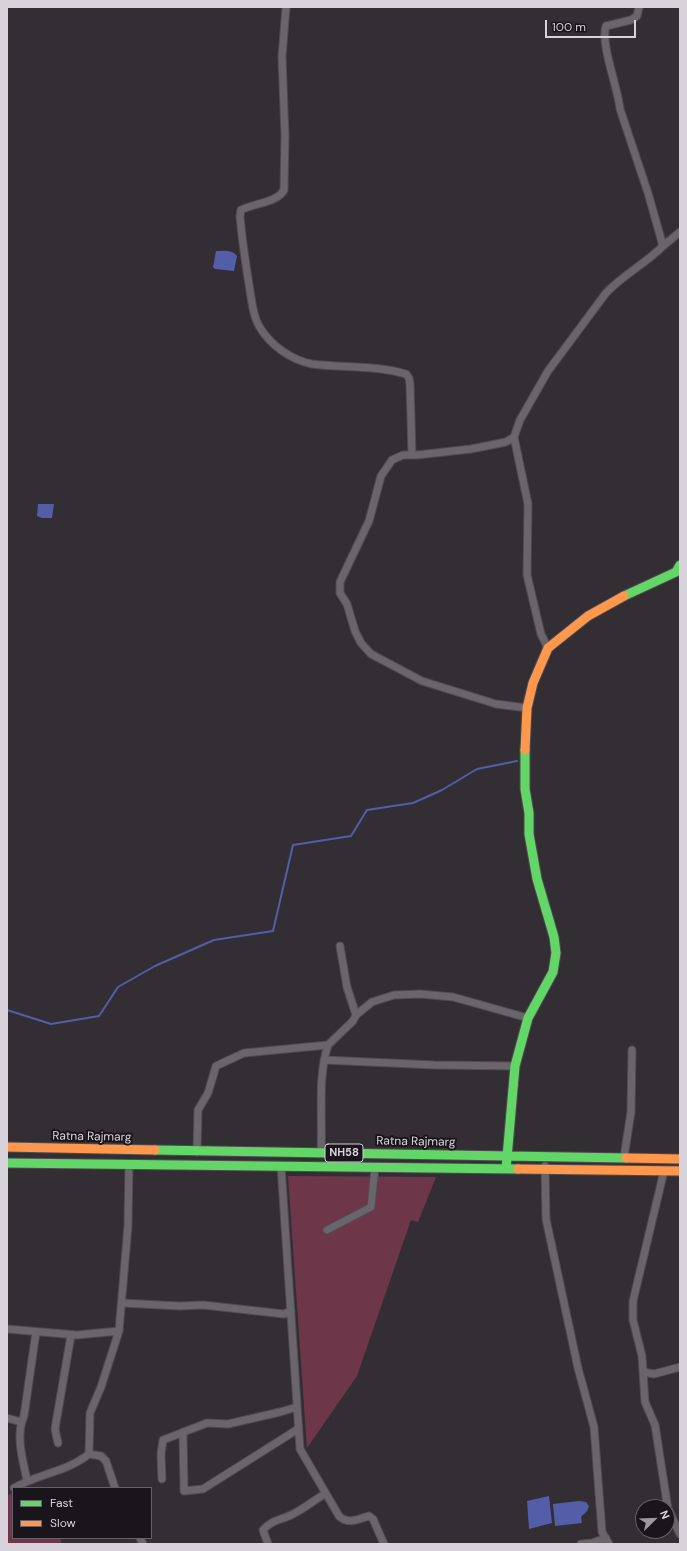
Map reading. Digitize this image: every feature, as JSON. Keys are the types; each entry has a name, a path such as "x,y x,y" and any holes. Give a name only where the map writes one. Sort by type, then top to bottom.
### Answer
{"main road":[{"path":"506,1169 515,1066 528,1018 553,972 556,953 554,937 537,879 529,834 529,813 525,789 524,763 527,708 533,683 548,648 588,616 616,600 676,572 680,565"},
{"name":"Ratna Rajmarg","path":"7,1148 680,1159"},
{"name":"NH58","path":"7,1163 680,1171"}],"street":[{"path":"286,7 282,57 285,136 284,190 277,198 251,205 241,210 240,216 243,250 253,310 258,325 266,336 277,348 296,359 312,364 406,374 409,378 410,384 412,455"},
{"path":"639,7 637,16 631,20 606,26 606,45 620,109 648,193 663,246"},
{"path":"548,648 541,634 527,575 528,504 514,437 520,420 548,371 606,293 616,282 648,261 680,232"},
{"path":"514,437 506,442 472,449 397,456 385,468 381,476 369,521 340,582 340,593 347,604 355,631 361,643 371,654 422,681 496,704 527,708"},
{"path":"340,946 347,987 356,1015"},
{"path":"321,1153 324,1060 328,1045 356,1015 372,1002 394,995 420,994 453,997 528,1018"},
{"path":"197,1152 198,1110 208,1093 216,1066 244,1054 328,1045"},
{"path":"624,1157 631,1112 632,1050"},
{"path":"324,1060 434,1065 515,1066"},
{"path":"546,1157 546,1219 578,1368 592,1416 602,1532 607,1541 580,1544"},
{"path":"89,1454 90,1413 101,1387 119,1331 128,1226 129,1164"},
{"path":"281,1166 300,1449 325,1494 342,1520 349,1522 369,1516 373,1519 384,1544"},
{"path":"327,1230 371,1207 375,1167"},
{"path":"664,1171 633,1300 633,1320 642,1356 645,1402 655,1425 668,1509 680,1534"},
{"path":"122,1303 180,1306 203,1305 284,1314 291,1311"},
{"path":"7,1329 71,1335 88,1335 119,1331"},
{"path":"27,1480 21,1450 21,1422 24,1416 36,1332"},
{"path":"58,1442 55,1429 71,1335"},
{"path":"643,1372 654,1374 680,1367"},
{"path":"162,1478 161,1454 163,1440 207,1423 228,1424 297,1407"},
{"path":"7,1418 21,1422"},
{"path":"183,1432 184,1491 203,1489 298,1429"},
{"path":"15,1487 27,1480 73,1465 89,1454 101,1456 106,1461 115,1487"},
{"path":"268,1544 263,1530 266,1525 291,1516 315,1499 325,1494"}],"shaded area":[{"path":"288,1176 436,1177 418,1222 411,1220 357,1376 307,1448"},
{"path":"12,1493 12,1539 60,1539 62,1544 7,1544 7,1496"}],"water":[{"path":"216,251 230,251 237,256 234,271 215,269 213,267"},
{"path":"38,504 54,504 52,518 42,518 37,516"},
{"path":"549,1496 552,1523 529,1529 527,1501"},
{"path":"579,1501 586,1502 589,1506 587,1511 581,1517 582,1523 555,1526 553,1504"}],"waterway":[{"path":"7,1010 51,1024 99,1016 118,987 155,966 214,940 273,931 293,845 351,836 367,810 413,803 442,790 477,769 517,761"}],"traffic: fast":[{"path":"624,596 676,572 680,565"},
{"path":"506,1169 515,1066 528,1018 553,972 556,953 554,937 537,879 529,834 529,813 525,789 525,750"},
{"path":"155,1150 626,1158"},
{"path":"7,1163 518,1169"}],"traffic: slow":[{"path":"525,750 527,708 533,683 548,648 588,616 624,596"},
{"path":"7,1147 155,1150"},
{"path":"626,1158 680,1159"},
{"path":"518,1169 680,1171"}]}
